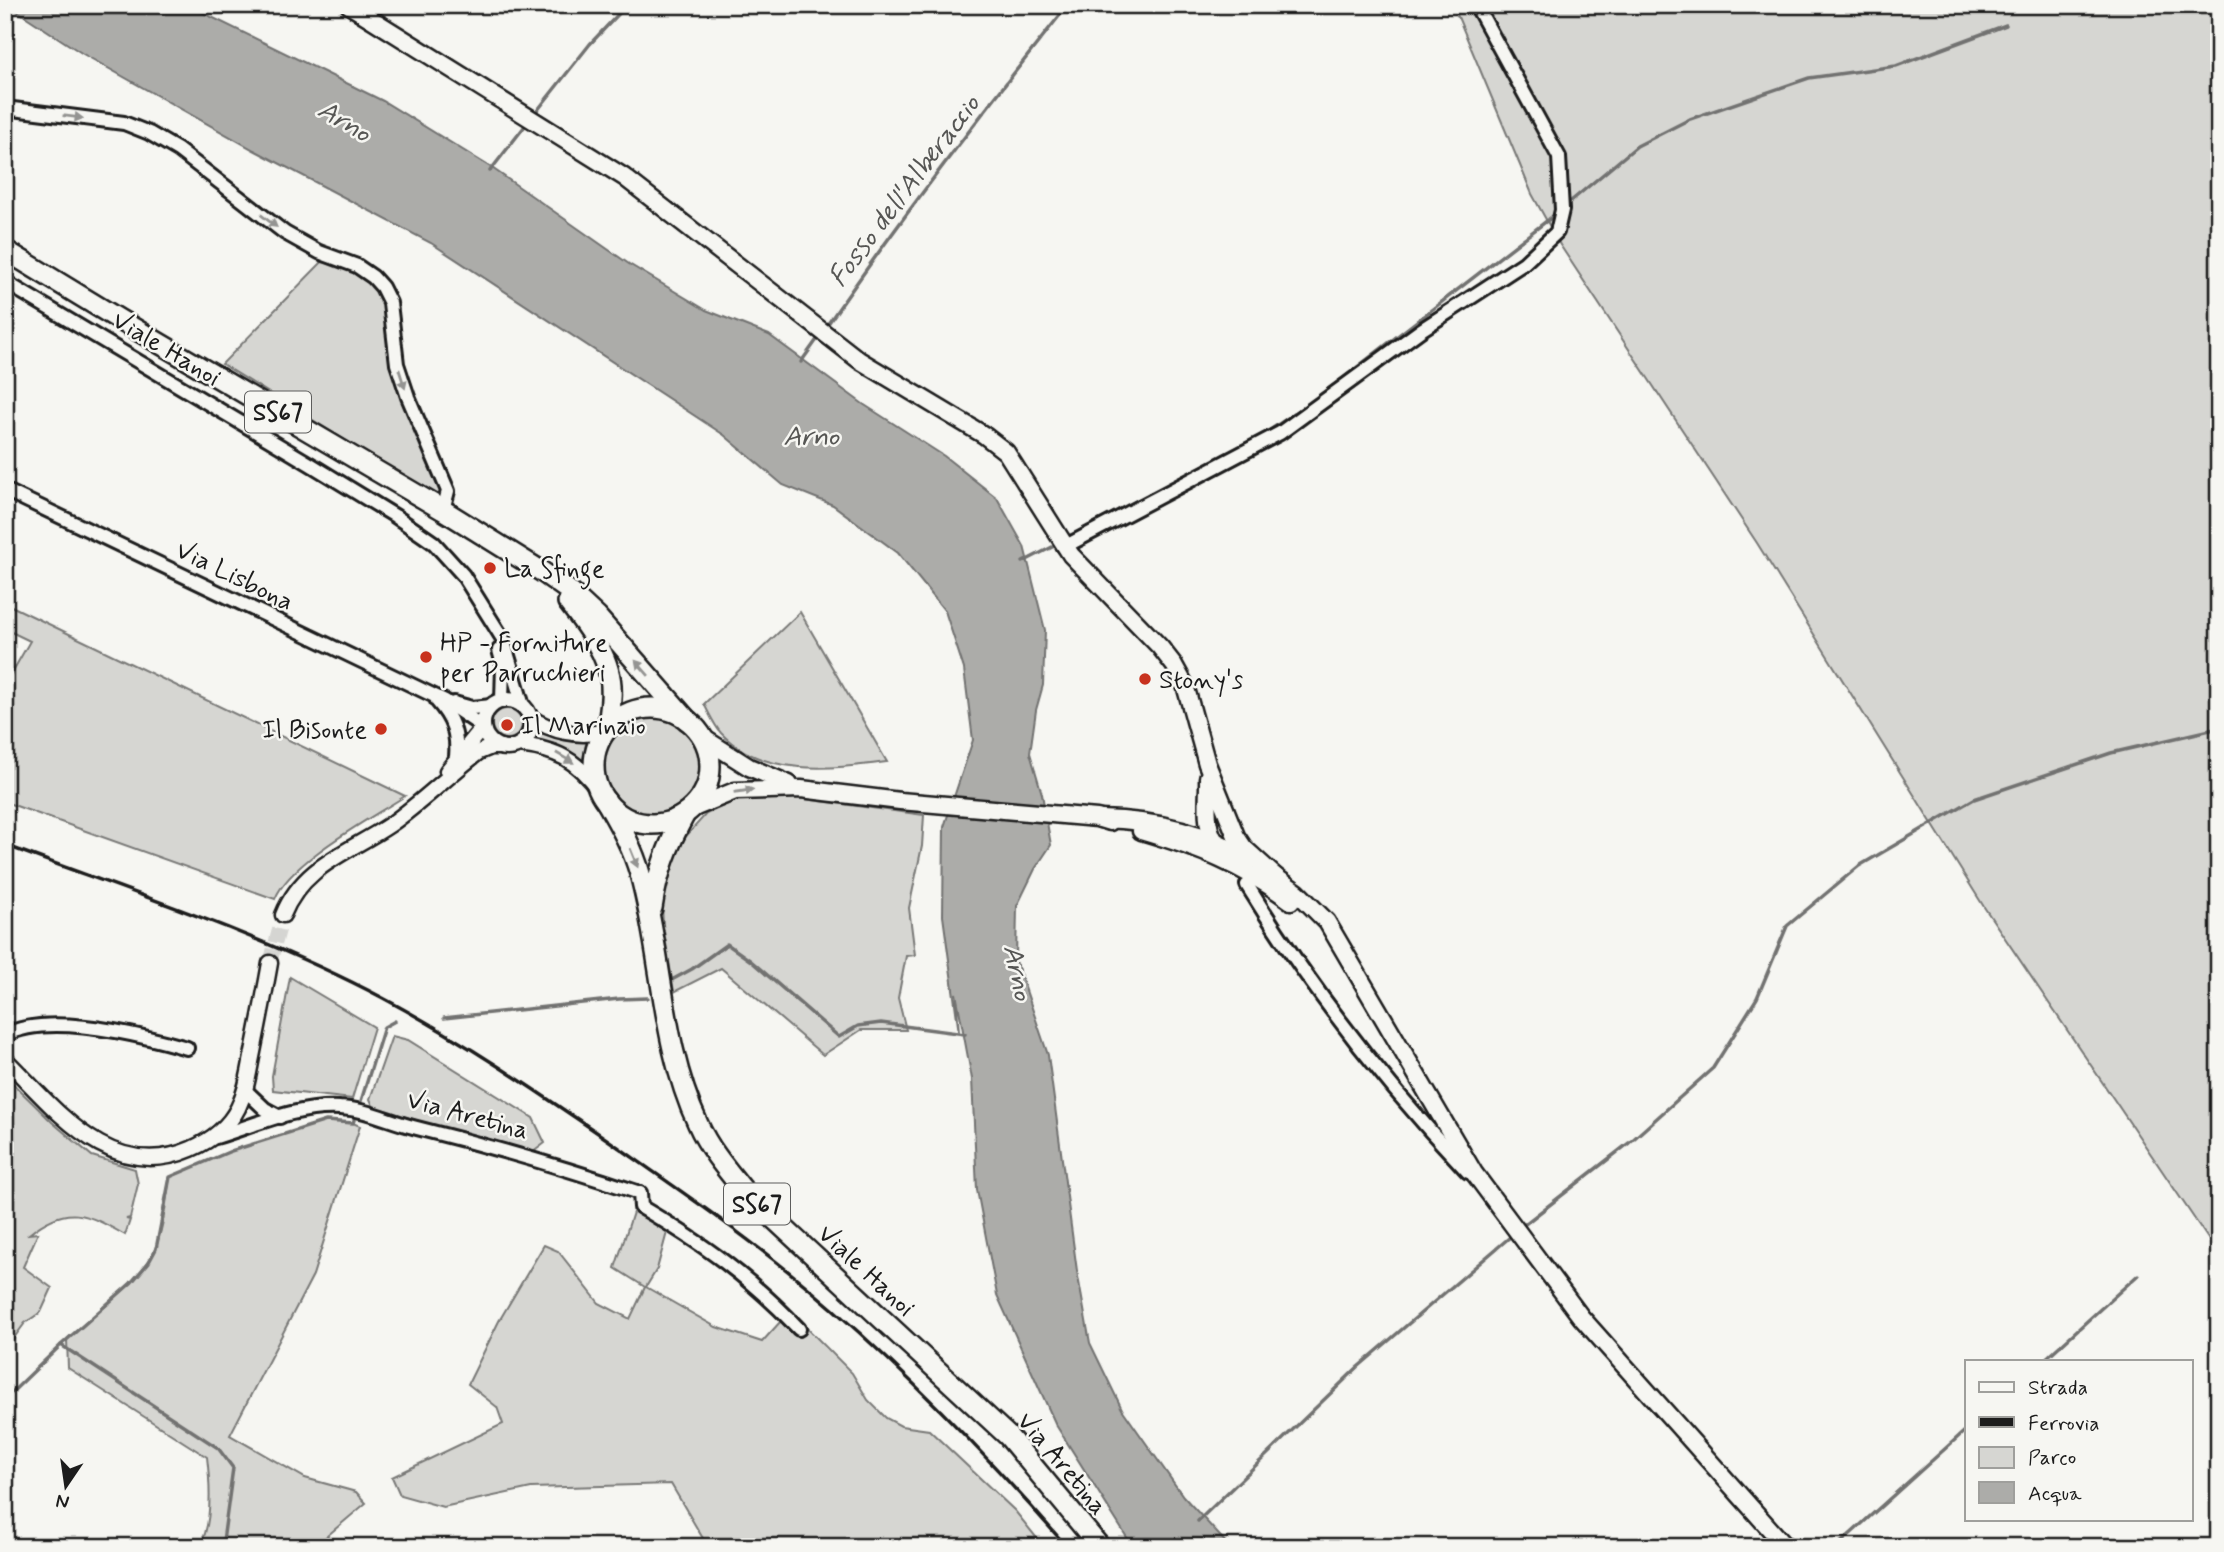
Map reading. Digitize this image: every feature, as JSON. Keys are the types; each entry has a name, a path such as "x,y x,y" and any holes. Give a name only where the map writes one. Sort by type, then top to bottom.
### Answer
{"main road":[{"path":"349,5 624,177 859,359 991,440 1006,452 1064,547 1174,665 1189,695 1207,764 1236,836 1244,848 1276,877"},
{"name":"SS67","path":"5,250 516,554 568,590 597,617 687,720"},
{"name":"SS67","path":"548,577 578,615 599,648 608,669 611,701 606,730"},
{"path":"606,730 621,717 637,710 672,711 687,720"},
{"name":"Viale Hanoi","path":"651,919 656,881 666,848 708,783 709,751 702,737 687,720"},
{"name":"Viale Hanoi","path":"606,730 598,744 594,760 595,775 626,837 639,871 651,919 669,1039 682,1085 699,1126 721,1163 744,1191 986,1414"},
{"path":"702,737 750,767 801,789"},
{"path":"1207,764 1208,822 1215,842 1240,868"},
{"path":"688,811 735,791 801,789 900,801 1177,825 1196,822 1207,808"},
{"name":"Viale Hanoi","path":"603,795 618,813 634,821 652,824 669,821 688,811"},
{"path":"1215,842 1225,828 1224,808"},
{"path":"1098,819 1184,844 1240,868 1289,899 1338,943"},
{"path":"1147,822 1189,832 1247,857 1297,892 1322,916 1474,1173 1581,1317 1786,1547"},
{"path":"1184,844 1215,842"},
{"name":"Via Aretina","path":"986,1414 1008,1436 1100,1547"}],"street":[{"path":"1064,547 1280,433 1422,330 1524,263 1557,232 1562,210 1559,158 1476,5"},
{"path":"5,108 124,123 149,133 178,150 285,233 319,252 357,266 373,276 390,303 397,364 448,491 443,510"},
{"name":"Viale Hanoi","path":"5,282 395,516 434,543 463,575 503,639 509,652 514,683 527,712"},
{"name":"Via Lisbona","path":"5,490 445,701 483,727"},
{"name":"Viale Hanoi","path":"483,727 487,712 497,703 503,665 491,620"},
{"path":"432,695 454,725 456,758"},
{"path":"497,703 510,700 556,730 593,735 606,730"},
{"name":"Via Lisbona","path":"445,701 472,708 497,703"},
{"path":"520,745 530,733 527,712"},
{"path":"438,785 456,758 483,727 490,741 501,747"},
{"name":"Viale Hanoi","path":"501,747 520,745 563,755 584,770 603,795"},
{"path":"283,915 295,893 322,864 390,824 479,752 491,747 501,747"},
{"path":"1247,885 1284,946 1357,1045 1417,1118 1492,1197"},
{"name":"Via Aretina","path":"212,1138 225,1128 237,1111 245,1090 270,963"},
{"path":"5,1035 19,1028 36,1025 102,1028 138,1034 187,1048"},
{"name":"Via Aretina","path":"5,1059 78,1131 112,1151 142,1157 161,1157 183,1152 212,1138 280,1116 317,1108 341,1108 365,1111 409,1126 485,1144 640,1193 641,1207 720,1258 767,1295 799,1329"},
{"path":"245,1090 261,1105 280,1116"},
{"path":"237,1111 247,1120 259,1123"}],"green space":[{"path":"1453,5 2219,5 2219,1255 1984,907 1757,543 1560,245 1532,194"},
{"path":"322,262 357,271 369,279 379,291 442,489 439,498 222,364"},
{"path":"5,603 405,796 313,856 283,885 275,899 5,802 5,685 30,641 5,629"},
{"path":"800,612 887,762 821,768 777,764 757,758 738,747 721,733 714,723 704,704"},
{"path":"507,709 518,713 522,724 518,735 507,739 496,735 492,724 496,713"},
{"path":"652,718 670,721 686,732 697,748 700,766 697,784 686,800 670,811 652,814 634,811 618,800 607,784 604,766 607,748 618,732 634,721"},
{"path":"538,729 587,739 582,764 533,742"},
{"path":"745,796 790,797 924,815 922,846 909,908 915,955 906,956 898,998 906,1030 861,1030 823,1055 721,968 674,992 663,925 661,885 680,843 706,814"},
{"path":"290,977 374,1027 352,1099 273,1090 272,1076"},
{"path":"392,1036 408,1040 533,1118 545,1143 532,1153 374,1108 370,1099"},
{"path":"5,1076 92,1156 135,1169 138,1184 130,1218 126,1219 130,1220 125,1235 99,1221 77,1215 55,1218 29,1234 38,1233 23,1267 52,1288 41,1312 25,1323 5,1350"},
{"path":"326,1121 360,1126 313,1275 230,1435 305,1478 356,1492 366,1503 314,1547 199,1547 207,1527 207,1457 68,1368 67,1339 128,1286 148,1263 160,1233 170,1177 231,1151"},
{"path":"635,1206 669,1225 657,1269 646,1287 716,1327 762,1342 790,1311 852,1373 868,1400 886,1418 901,1426 929,1430 1015,1511 1044,1547 708,1547 671,1484 531,1488 443,1507 400,1495 392,1477 503,1424 497,1407 468,1384 499,1321 544,1245 558,1251 599,1303 630,1319 645,1287 615,1268"}],"water":[{"name":"Arno","path":"8,5 187,5 383,101 492,168 629,264 706,310 769,335 863,404 944,456 997,498 1024,546 1045,630 1043,685 1036,710 1030,753 1042,794 1051,845 1035,869 1017,906 1016,961 1048,1055 1077,1271 1090,1343 1122,1409 1183,1496 1230,1547 1133,1547 1056,1425 997,1295 977,1190 972,1079 956,993 959,1033 943,916 944,827 973,740 964,669 945,611 898,553 833,505 783,485 724,435 431,243 254,150 83,54"}],"waterway":[{"path":"533,116 590,44 627,5"},
{"name":"Fosso dell'Alberaccio","path":"825,328 944,164 1068,5"},
{"path":"1565,206 1637,146 1690,119 1809,78 1896,66 2006,25"},
{"path":"490,171 528,122"},
{"path":"1227,454 1258,438 1316,399 1557,213"},
{"name":"Fosso dell'Alberaccio","path":"801,362 821,334"},
{"path":"1023,562 1060,543"},
{"path":"1525,1224 1629,1143 1713,1068 1757,998 1787,926 1859,866 1974,799 2111,753 2219,728"},
{"path":"668,982 727,944 751,961 839,1037 858,1026 881,1023 965,1034"},
{"path":"444,1018 648,998"},
{"path":"361,1101 384,1027 395,1021"},
{"path":"5,1399 131,1283 149,1262 156,1249 170,1177 231,1151 326,1121 353,1123 354,1120"},
{"path":"1198,1521 1358,1367 1510,1237"},
{"path":"2044,1360 2138,1275"},
{"path":"61,1345 218,1448 233,1468 220,1547"},
{"path":"1836,1547 1965,1431"}],"tunnel":[{"path":"270,963 283,915"}],"railway":[{"path":"5,845 197,916 338,975 412,1014 526,1084 758,1247 806,1286 875,1347 941,1411 1067,1547"}],"place":[{"name":"La Sfinge","path":"490,568"},
{"name":"HP - Forniture per Parruchieri","path":"426,657"},
{"name":"Stony's","path":"1145,679"},
{"name":"Il Marinaio","path":"507,725"},
{"name":"Il Bisonte","path":"381,729"}]}
